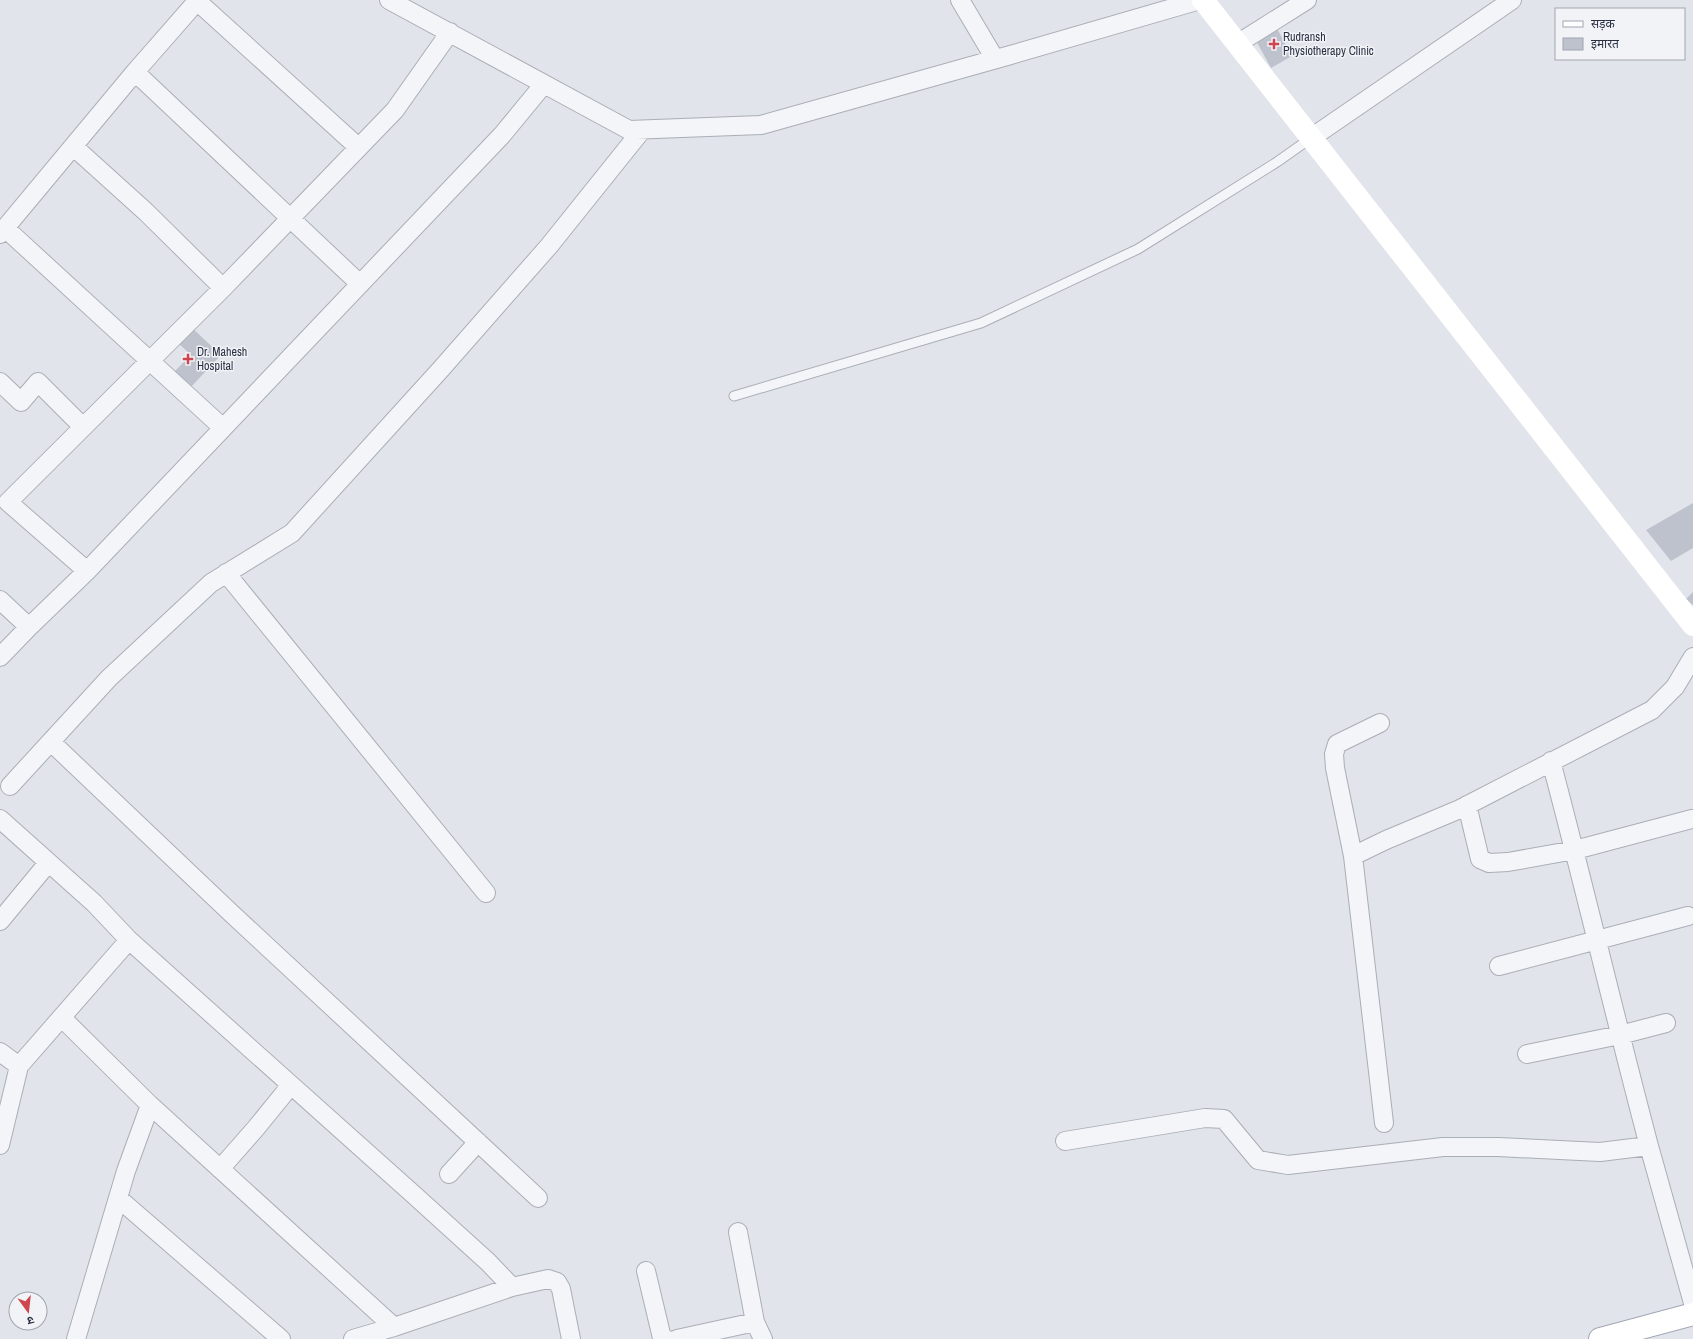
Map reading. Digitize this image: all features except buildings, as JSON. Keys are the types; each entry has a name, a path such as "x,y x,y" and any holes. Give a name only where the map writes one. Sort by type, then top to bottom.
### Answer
{"street":[{"path":"389,0 629,130 761,125 1201,0 1693,625"},
{"path":"960,0 995,59"},
{"path":"1237,44 1307,0"},
{"path":"1311,138 1512,0"},
{"path":"223,428 150,361 2,231 135,72 198,1 358,147"},
{"path":"87,572 8,502 223,288 395,110 450,32"},
{"path":"135,72 360,284"},
{"path":"0,658 29,627 87,572 502,135 544,84"},
{"path":"10,786 109,678 211,583 292,532 441,369 549,246 642,130"},
{"path":"74,146 146,212 223,288"},
{"path":"0,382 21,402 38,382 83,427"},
{"path":"226,573 486,893"},
{"path":"0,600 29,627"},
{"path":"1353,856 1467,805 1652,710 1675,687 1693,657"},
{"path":"1380,724 1337,744 1334,754 1335,768 1353,856 1384,1122"},
{"path":"51,742 231,913 538,1198"},
{"path":"1551,762 1575,850 1596,939 1649,1146 1693,1303"},
{"path":"1467,805 1478,855 1480,859 1489,863 1508,862 1575,850 1692,819"},
{"path":"0,819 94,904 129,940 488,1262 512,1287"},
{"path":"0,921 48,863"},
{"path":"1499,966 1596,939 1688,916"},
{"path":"0,1144 19,1066 129,940"},
{"path":"62,1018 150,1105 394,1327"},
{"path":"1527,1054 1620,1035 1666,1022"},
{"path":"0,1052 19,1066"},
{"path":"220,1169 291,1085"},
{"path":"76,1339 118,1198 150,1105"},
{"path":"1065,1141 1205,1118 1224,1118 1258,1160 1288,1165 1443,1147 1498,1147 1600,1152 1649,1146"},
{"path":"449,1174 478,1142"},
{"path":"118,1198 281,1339"},
{"path":"738,1232 755,1322 763,1339"},
{"path":"646,1271 662,1338 666,1339"},
{"path":"353,1339 394,1327 512,1287 548,1279 558,1282 561,1289 571,1339"},
{"path":"1600,1339 1693,1314"},
{"path":"677,1339 755,1322"}],"lane":[{"path":"734,396 981,323 1138,249 1277,162 1311,138"}],"place":[{"name":"Rudransh Physiotherapy Clinic","path":"1274,44"},
{"name":"Dr. Mahesh Hospital","path":"188,359"}]}
